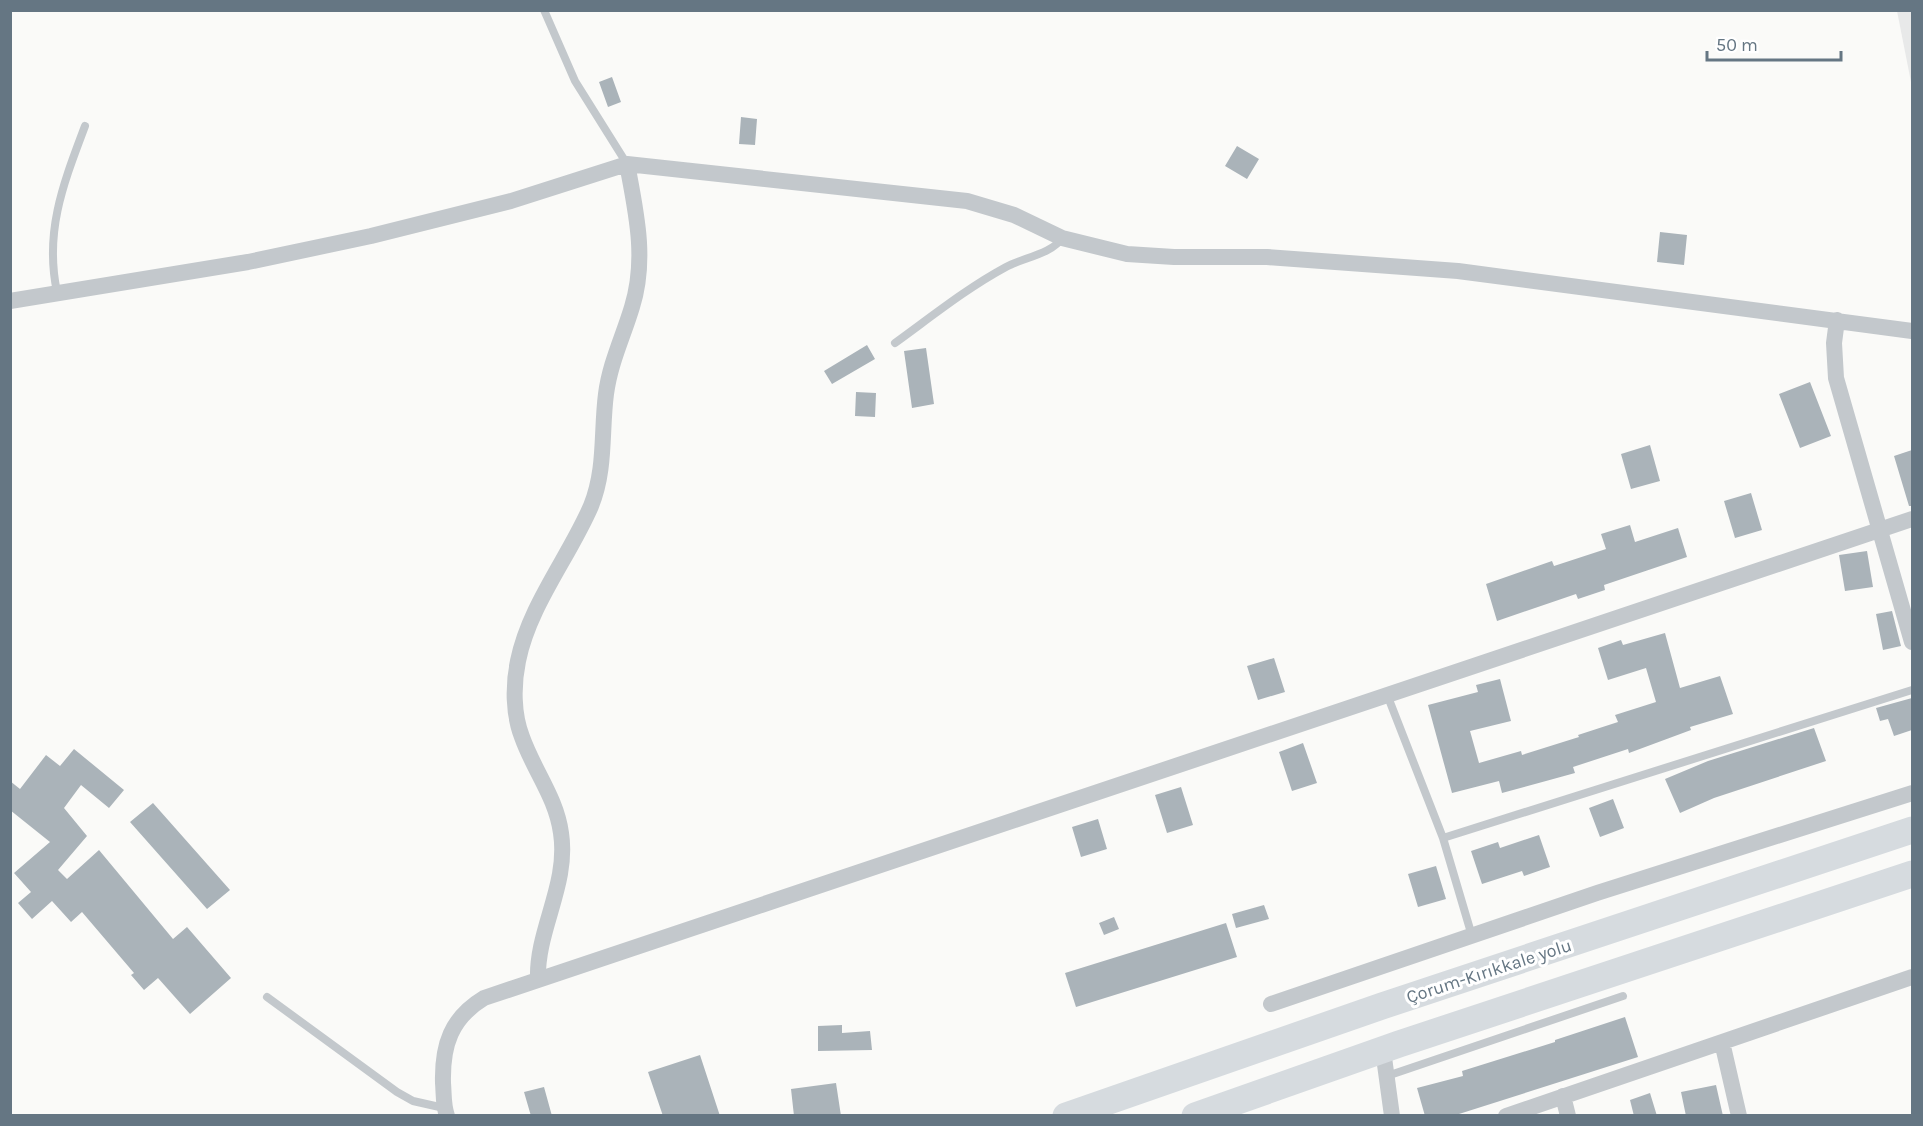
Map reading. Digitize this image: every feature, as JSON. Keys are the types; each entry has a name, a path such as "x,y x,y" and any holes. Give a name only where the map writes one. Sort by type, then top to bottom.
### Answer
{"highway":[{"name":"Çorum-Kırıkkale yolu","path":"1066,1116 1382,1006 1912,830"},
{"path":"1195,1116 1385,1063 1912,874"}],"street":[{"path":"538,980 539,961 561,876 561,835 553,800 521,737 516,707 516,676 528,630 590,508 600,477 608,381 633,306 640,264 639,231 627,164"},
{"path":"10,301 248,262 371,236 511,201 627,164 959,200 1014,215 1062,238 1103,250 1150,256 1267,257 1391,265 1526,279 1912,331"},
{"path":"1837,320 1834,343 1836,378 1912,642"},
{"path":"446,1112 443,1060 446,1042 462,1014 484,998 1117,785 1388,697 1912,519"},
{"path":"1271,1004 1597,893 1912,792"},
{"path":"1506,1116 1912,976"},
{"path":"1722,1042 1739,1116"},
{"path":"1385,1063 1392,1116"},
{"path":"1563,1096 1568,1116"}],"lane":[{"path":"544,10 575,81 627,164"},
{"path":"57,292 52,247 56,208 85,126"},
{"path":"895,343 988,277 1054,247 1062,238"},
{"path":"1443,838 1912,690"},
{"path":"1388,697 1443,838 1472,936"},
{"path":"1385,1063 1623,996"},
{"path":"267,997 398,1092 413,1101 446,1112"}],"shaded area":[{"path":"1897,11 1912,11 1912,87"}],"building":[{"path":"612,77 621,102 608,107 599,82"},
{"path":"741,117 757,119 755,145 739,144"},
{"path":"1237,146 1259,159 1247,179 1225,166"},
{"path":"1660,232 1687,235 1684,265 1657,262"},
{"path":"867,345 875,359 832,384 824,371"},
{"path":"926,348 934,404 912,408 904,351"},
{"path":"1810,382 1831,436 1800,448 1779,394"},
{"path":"856,392 876,393 875,417 855,416"},
{"path":"1650,445 1660,481 1631,489 1621,454"},
{"path":"1912,450 1912,506 1909,506 1894,456"},
{"path":"1751,493 1762,530 1735,538 1724,501"},
{"path":"1630,525 1635,542 1678,528 1687,557 1604,585 1605,590 1578,599 1576,594 1497,621 1486,584 1552,561 1554,566 1606,549 1601,534"},
{"path":"1867,551 1873,587 1845,591 1839,555"},
{"path":"1892,611 1901,646 1883,650 1876,614"},
{"path":"1665,633 1680,688 1720,676 1733,714 1690,727 1691,730 1629,753 1628,749 1573,767 1575,773 1502,793 1499,781 1452,793 1428,705 1478,692 1476,685 1500,679 1511,721 1470,731 1479,763 1521,751 1522,755 1618,722 1615,715 1656,702 1646,668 1608,680 1598,648 1621,640 1623,645"},
{"path":"1274,658 1285,692 1258,700 1247,666"},
{"path":"1912,698 1912,730 1894,736 1888,719 1880,721 1876,708"},
{"path":"1814,728 1826,761 1714,798 1680,813 1665,779 1708,761"},
{"path":"1303,743 1317,783 1292,791 1279,752"},
{"path":"74,749 124,790 109,808 81,785 64,808 87,836 58,870 67,879 99,850 173,939 187,927 231,978 190,1014 158,978 144,990 131,975 134,973 82,912 71,922 52,901 32,919 18,903 31,892 14,873 50,842 10,810 10,781 20,789 46,755 60,766"},
{"path":"1181,787 1193,825 1167,833 1155,795"},
{"path":"1613,799 1624,828 1600,837 1589,808"},
{"path":"153,803 230,890 207,909 130,822"},
{"path":"1098,819 1107,849 1081,857 1072,827"},
{"path":"1539,835 1550,867 1524,876 1522,871 1482,884 1471,851 1498,842 1500,848"},
{"path":"1436,866 1446,899 1418,907 1408,874"},
{"path":"1264,905 1269,919 1236,928 1232,914"},
{"path":"1114,917 1119,929 1104,935 1099,923"},
{"path":"1226,923 1237,957 1076,1007 1065,973"},
{"path":"1625,1017 1638,1057 1459,1114 1425,1116 1417,1088 1463,1076 1462,1071"},
{"path":"842,1025 842,1033 870,1031 872,1050 818,1051 818,1026"},
{"path":"700,1055 720,1116 663,1116 648,1072"},
{"path":"836,1083 841,1116 794,1116 791,1089"},
{"path":"1716,1085 1723,1116 1686,1116 1681,1092"},
{"path":"544,1087 552,1116 531,1116 524,1092"},
{"path":"1650,1093 1657,1116 1634,1116 1630,1100"}]}
